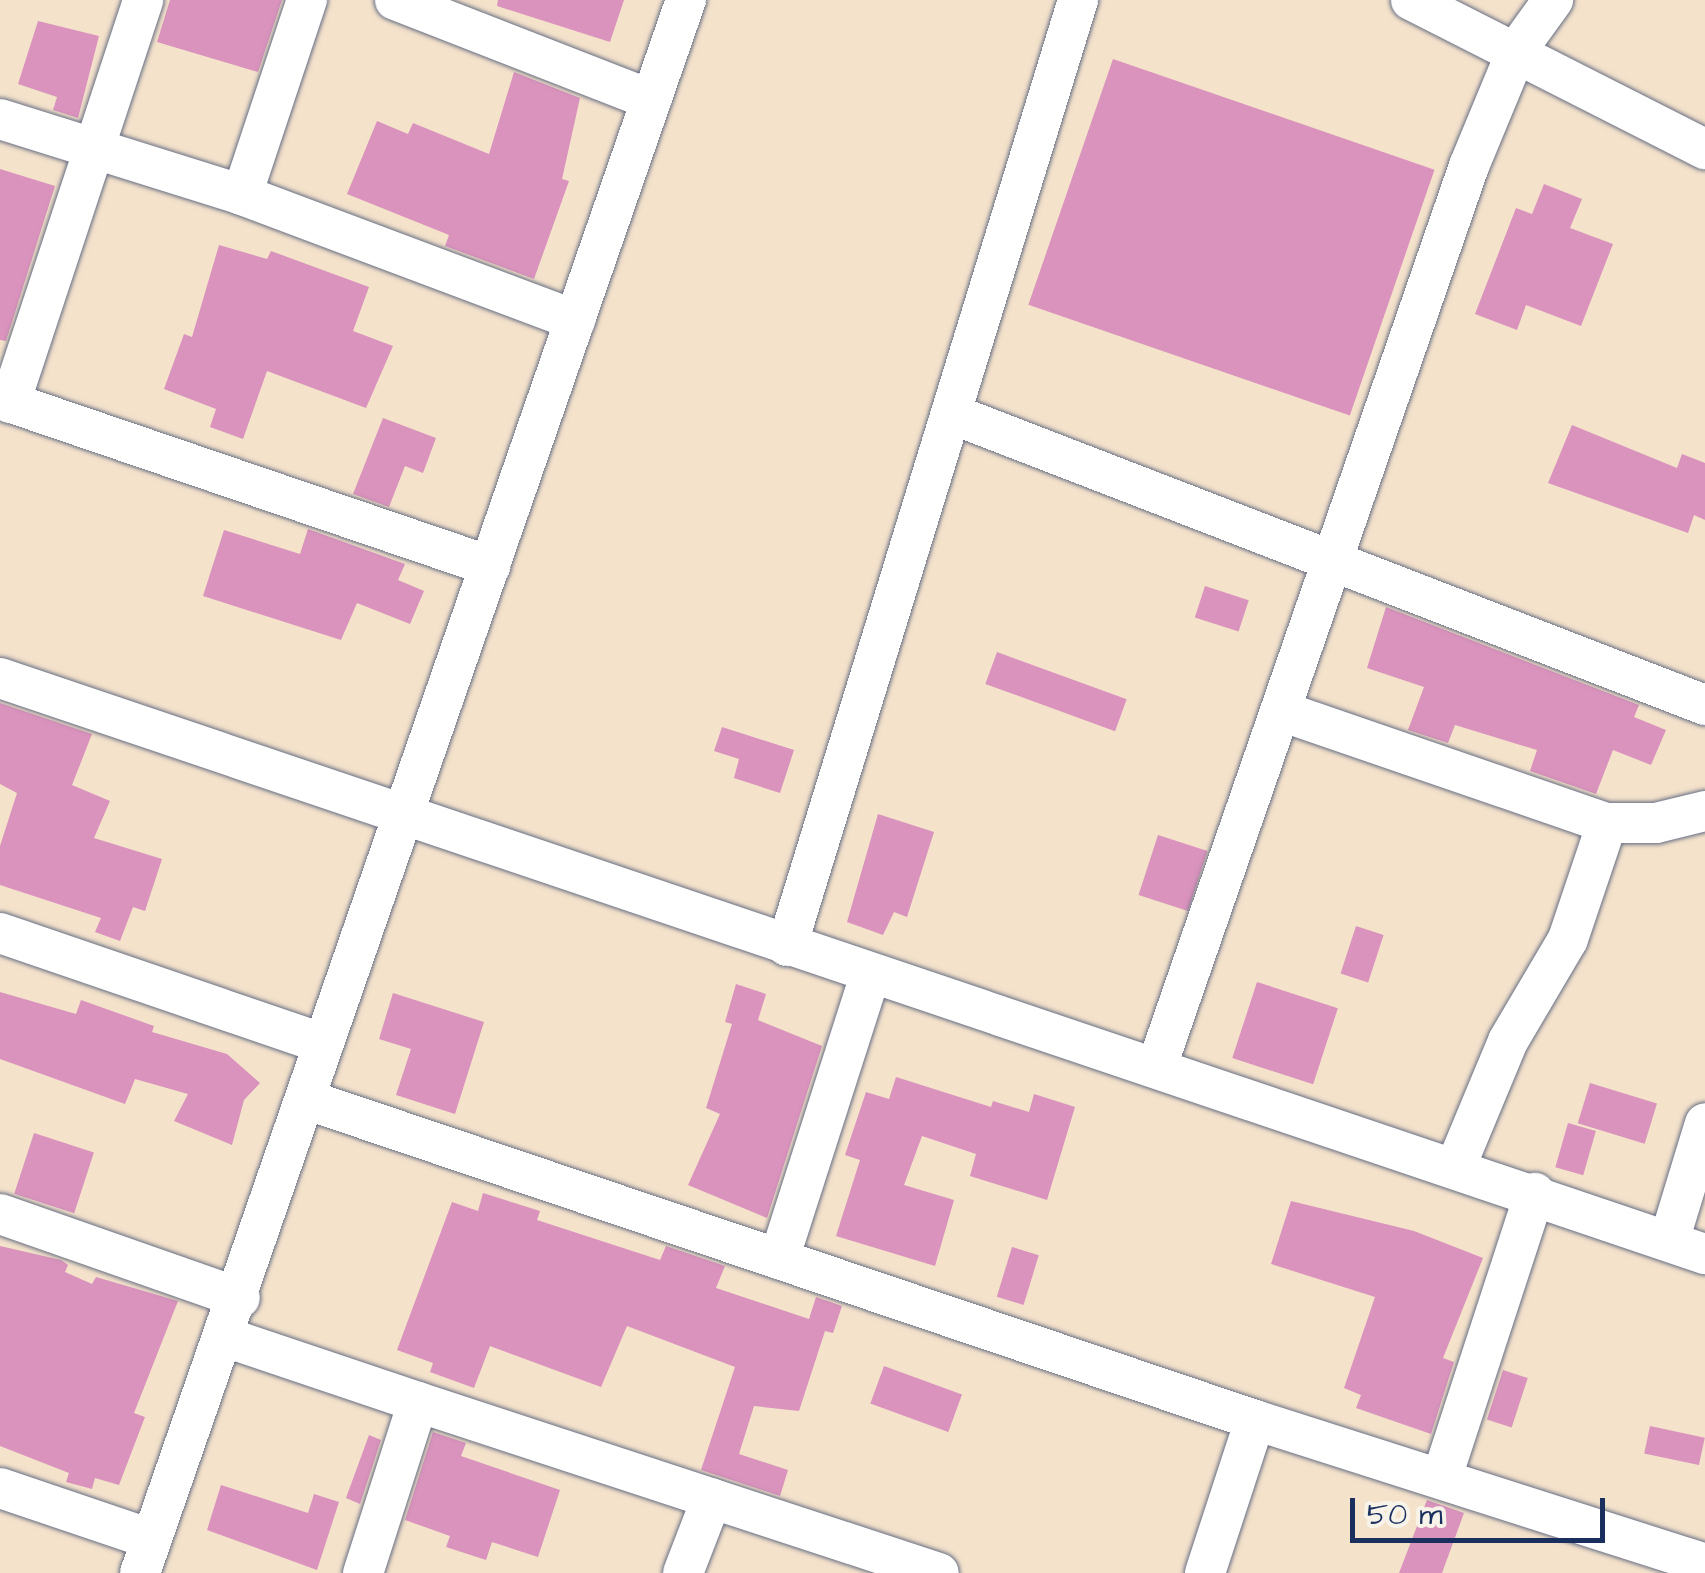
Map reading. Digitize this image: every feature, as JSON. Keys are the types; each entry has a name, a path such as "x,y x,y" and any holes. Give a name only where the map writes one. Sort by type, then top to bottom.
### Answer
{"street":[{"path":"142,0 94,150 5,401 490,566"},
{"path":"242,196 307,0"},
{"path":"395,0 651,100"},
{"path":"0,1488 150,1563 324,1044 686,0"},
{"path":"787,946 1078,0"},
{"path":"1411,0 1517,50 1705,149"},
{"path":"1156,1066 1469,166 1517,50 1553,0"},
{"path":"0,119 242,196 576,320"},
{"path":"952,414 1705,705"},
{"path":"0,678 787,946 1456,1166 1687,1248 1705,1123"},
{"path":"1280,711 1607,822 1656,822 1705,811"},
{"path":"1456,1166 1508,1041 1568,939 1607,822"},
{"path":"0,932 324,1044"},
{"path":"779,1260 870,973"},
{"path":"308,1100 1255,1420 1705,1564"},
{"path":"1442,1477 1535,1193"},
{"path":"0,1214 240,1298"},
{"path":"225,1337 940,1573"},
{"path":"363,1573 418,1402"},
{"path":"1204,1573 1255,1420"},
{"path":"684,1573 712,1498"}],"building":[{"path":"170,0 282,0 258,72 157,42"},
{"path":"498,0 624,0 610,42 497,6"},
{"path":"38,21 99,36 78,118 53,110 57,97 18,84"},
{"path":"1113,59 1434,170 1350,416 1028,305"},
{"path":"514,72 580,98 562,179 569,181 534,279 445,246 449,235 347,194 377,121 408,134 413,123 489,154"},
{"path":"0,169 55,186 6,341 0,340"},
{"path":"1544,184 1582,199 1570,228 1613,244 1581,326 1526,305 1517,330 1475,314 1516,208 1532,214"},
{"path":"219,245 267,259 271,251 369,287 353,331 393,346 366,408 267,371 243,439 210,427 216,409 164,389 184,334 192,337"},
{"path":"383,418 436,438 423,473 405,466 389,507 353,494"},
{"path":"1572,425 1677,468 1682,454 1705,463 1705,520 1694,515 1688,533 1548,483"},
{"path":"308,529 405,564 398,580 424,591 410,624 357,603 341,640 203,596 224,530 300,554"},
{"path":"1205,586 1249,600 1239,632 1195,617"},
{"path":"1386,607 1639,705 1634,717 1666,730 1651,765 1613,750 1596,794 1530,771 1537,750 1455,725 1448,743 1408,730 1424,687 1367,668"},
{"path":"997,652 1127,699 1115,731 985,684"},
{"path":"0,703 92,734 72,785 110,801 94,838 162,859 145,911 133,907 120,941 95,932 101,918 0,885 0,846 17,793 0,784"},
{"path":"722,727 794,750 780,793 734,778 739,759 714,751"},
{"path":"878,814 934,832 907,917 894,912 883,935 847,922"},
{"path":"1158,835 1207,851 1188,911 1139,895"},
{"path":"1356,926 1384,935 1368,983 1341,974"},
{"path":"1257,982 1338,1008 1313,1084 1232,1058"},
{"path":"736,984 766,994 758,1020 822,1046 767,1218 688,1185 720,1114 706,1108 732,1024 725,1022"},
{"path":"0,992 76,1014 81,1000 154,1026 152,1032 227,1054 260,1083 244,1100 232,1145 174,1121 188,1094 135,1079 125,1104 0,1059"},
{"path":"393,993 484,1022 455,1114 396,1095 411,1049 379,1039"},
{"path":"896,1077 991,1107 993,1101 1029,1112 1034,1094 1075,1107 1047,1200 970,1176 976,1154 922,1136 904,1185 954,1200 935,1266 836,1236 860,1160 845,1155 866,1092 889,1099"},
{"path":"1590,1083 1657,1103 1645,1144 1578,1123"},
{"path":"1568,1123 1596,1131 1583,1175 1555,1167"},
{"path":"34,1133 94,1152 74,1213 14,1194"},
{"path":"483,1193 540,1211 537,1220 660,1260 666,1246 725,1266 716,1288 809,1319 816,1297 842,1306 833,1333 825,1331 799,1411 754,1406 739,1454 788,1470 780,1496 701,1470 735,1367 627,1326 601,1387 490,1346 474,1388 430,1372 433,1363 397,1350 452,1202 478,1211"},
{"path":"1291,1201 1414,1231 1483,1258 1443,1358 1454,1362 1431,1434 1356,1408 1361,1395 1344,1388 1375,1297 1271,1264"},
{"path":"0,1246 61,1260 68,1265 65,1272 92,1284 96,1277 178,1301 134,1413 145,1417 119,1485 95,1478 92,1489 66,1482 69,1473 0,1446"},
{"path":"1012,1247 1039,1255 1024,1305 997,1297"},
{"path":"884,1366 962,1394 948,1432 870,1404"},
{"path":"1503,1370 1528,1378 1512,1427 1487,1419"},
{"path":"1650,1426 1705,1438 1699,1465 1644,1453"},
{"path":"433,1432 466,1443 461,1456 560,1490 538,1557 492,1542 486,1560 446,1547 450,1536 405,1520"},
{"path":"369,1435 381,1440 360,1504 346,1498"},
{"path":"221,1485 308,1513 314,1494 339,1502 317,1570 207,1530"},
{"path":"1427,1500 1464,1513 1442,1573 1399,1573"}]}
